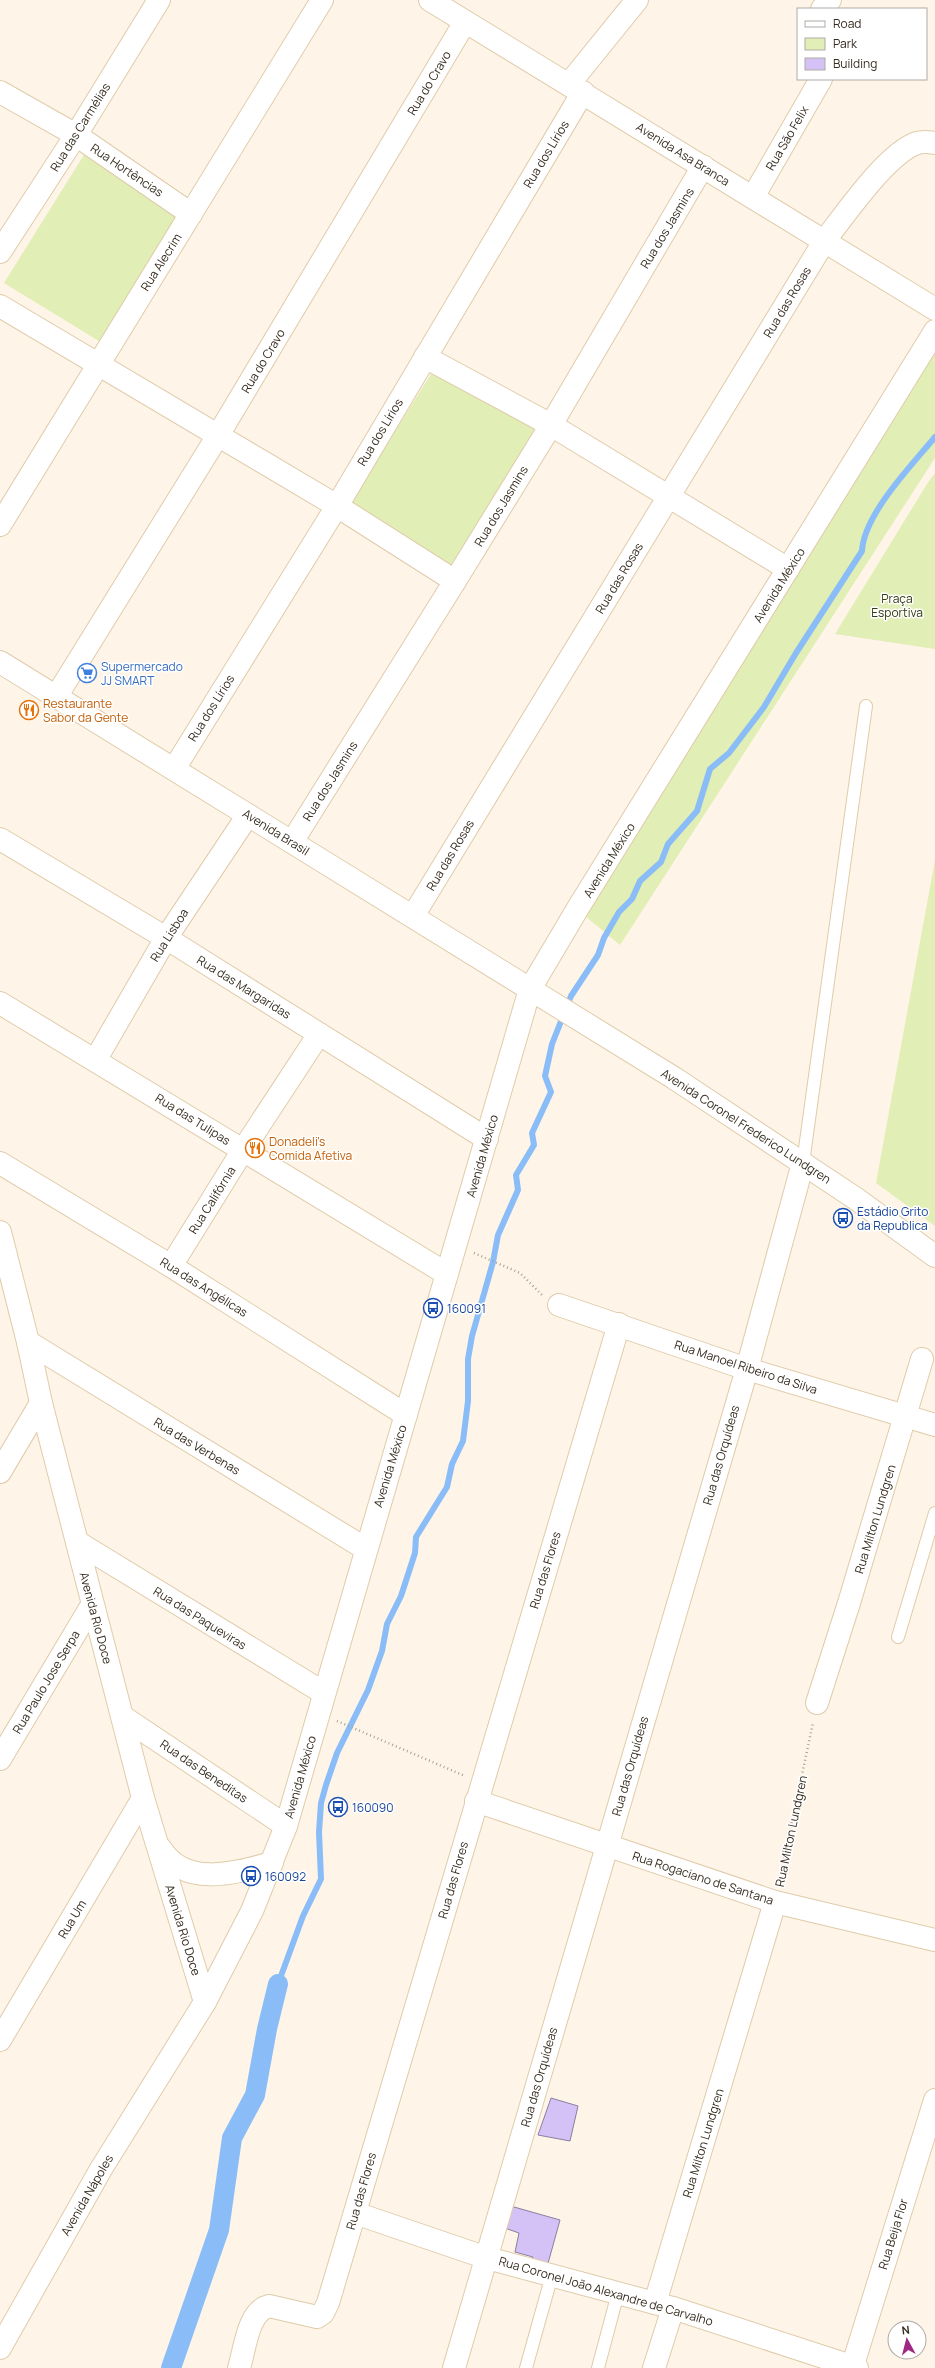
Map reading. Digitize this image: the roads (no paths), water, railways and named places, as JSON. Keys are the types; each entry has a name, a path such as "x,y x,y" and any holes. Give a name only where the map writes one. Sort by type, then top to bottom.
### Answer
{"street":[{"name":"Rua das Carmélias","path":"0,252 76,135 158,0"},
{"name":"Rua Alecrim","path":"0,525 322,0"},
{"name":"Avenida Asa Branca","path":"430,0 825,240 935,309"},
{"name":"Rua dos Lírios","path":"174,769 336,506 425,357 576,88 637,0"},
{"path":"823,8 830,0"},
{"name":"Rua do Cravo","path":"56,697 218,437 465,22"},
{"name":"Rua São Felix","path":"753,197 820,80"},
{"name":"Rua Hortências","path":"0,92 76,135 191,214"},
{"name":"Rua das Rosas","path":"412,916 825,240 879,174 895,158 917,142 935,143"},
{"name":"Rua dos Jasmins","path":"292,842 551,425 703,166"},
{"path":"0,306 336,506 455,581"},
{"name":"Avenida México","path":"179,2046 205,2002 252,1910 286,1826 530,989 934,332"},
{"path":"425,357 551,425 670,495 788,569"},
{"name":"Avenida Brasil","path":"0,662 552,1002"},
{"name":"Rua Lisboa","path":"96,1059 166,938 248,815"},
{"name":"Rua das Margaridas","path":"0,839 166,938 487,1139"},
{"name":"Avenida Coronel Frederico Lundgren","path":"552,1002 803,1163 935,1256"},
{"name":"Rua das Tulipas","path":"0,1003 96,1059 447,1274"},
{"name":"Rua Califórnia","path":"171,1266 243,1150 319,1034"},
{"name":"Rua das Angélicas","path":"0,1163 171,1266 406,1415"},
{"name":"Rua das Orquídeas","path":"454,2368 747,1369 803,1163"},
{"name":"Avenida Rio Doce","path":"0,1232 28,1342 41,1403 143,1798 205,2002"},
{"name":"Rua Manoel Ribeiro da Silva","path":"559,1304 747,1369 935,1425"},
{"name":"Rua das Flores","path":"239,2368 257,2312 262,2308 269,2306 310,2317 317,2317 322,2313 328,2303 619,1324"},
{"name":"Rua das Verbenas","path":"28,1342 366,1549"},
{"name":"Rua Milton Lundgren","path":"817,1703 906,1417 922,1359"},
{"path":"0,1472 41,1403"},
{"name":"Rua das Paqueviras","path":"77,1542 321,1704"},
{"name":"Rua Paulo Jose Serpa","path":"0,1759 92,1604"},
{"name":"Rua das Beneditas","path":"123,1716 286,1826"},
{"name":"Rua Rogaciano de Santana","path":"479,1792 606,1846 775,1902 935,1940"},
{"name":"Rua Um","path":"0,2040 143,1798"},
{"path":"156,1842 168,1861 180,1869 200,1874 232,1874 272,1863"},
{"name":"Rua Milton Lundgren","path":"654,2368 664,2305 775,1902"},
{"name":"Avenida Nápoles","path":"0,2348 101,2169 179,2046"},
{"name":"Rua Beija Flor","path":"854,2368 935,2100"},
{"name":"Rua Coronel João Alexandre de Carvalho","path":"354,2213 487,2258 664,2305 854,2368"}],"lane":[{"path":"803,1163 866,706"},
{"path":"898,1637 935,1513"},
{"path":"526,2368 552,2275"},
{"path":"598,2368 618,2293"}],"waterway":[{"path":"278,1984 303,1916 321,1879 319,1832 321,1803 326,1785 337,1753 368,1690 382,1651 387,1624 401,1596 415,1553 416,1537 447,1487 452,1464 463,1441 468,1401 468,1359 472,1336 493,1262 498,1235 518,1190 516,1175 534,1145 532,1133 551,1092 545,1076 552,1044 571,996 598,955 604,938 619,912 632,899 640,881 661,862 668,844 697,811 710,769 729,753 764,707 796,653 862,551 865,537 880,506 902,476 935,437"},
{"path":"171,2368 219,2230 232,2138 255,2095 267,2029 278,1984"}],"place":[{"name":"Supermercado JJ SMART","path":"87,673"},
{"name":"Restaurante Sabor da Gente","path":"29,710"},
{"name":"Donadeli's Comida Afetiva","path":"255,1148"},
{"name":"Estádio Grito da Republica","path":"843,1218"},
{"name":"160091","path":"433,1308"},
{"name":"160090","path":"338,1807"},
{"name":"160092","path":"251,1876"}],"park label":[{"name":"Praça Esportiva","path":"897,605"}]}
